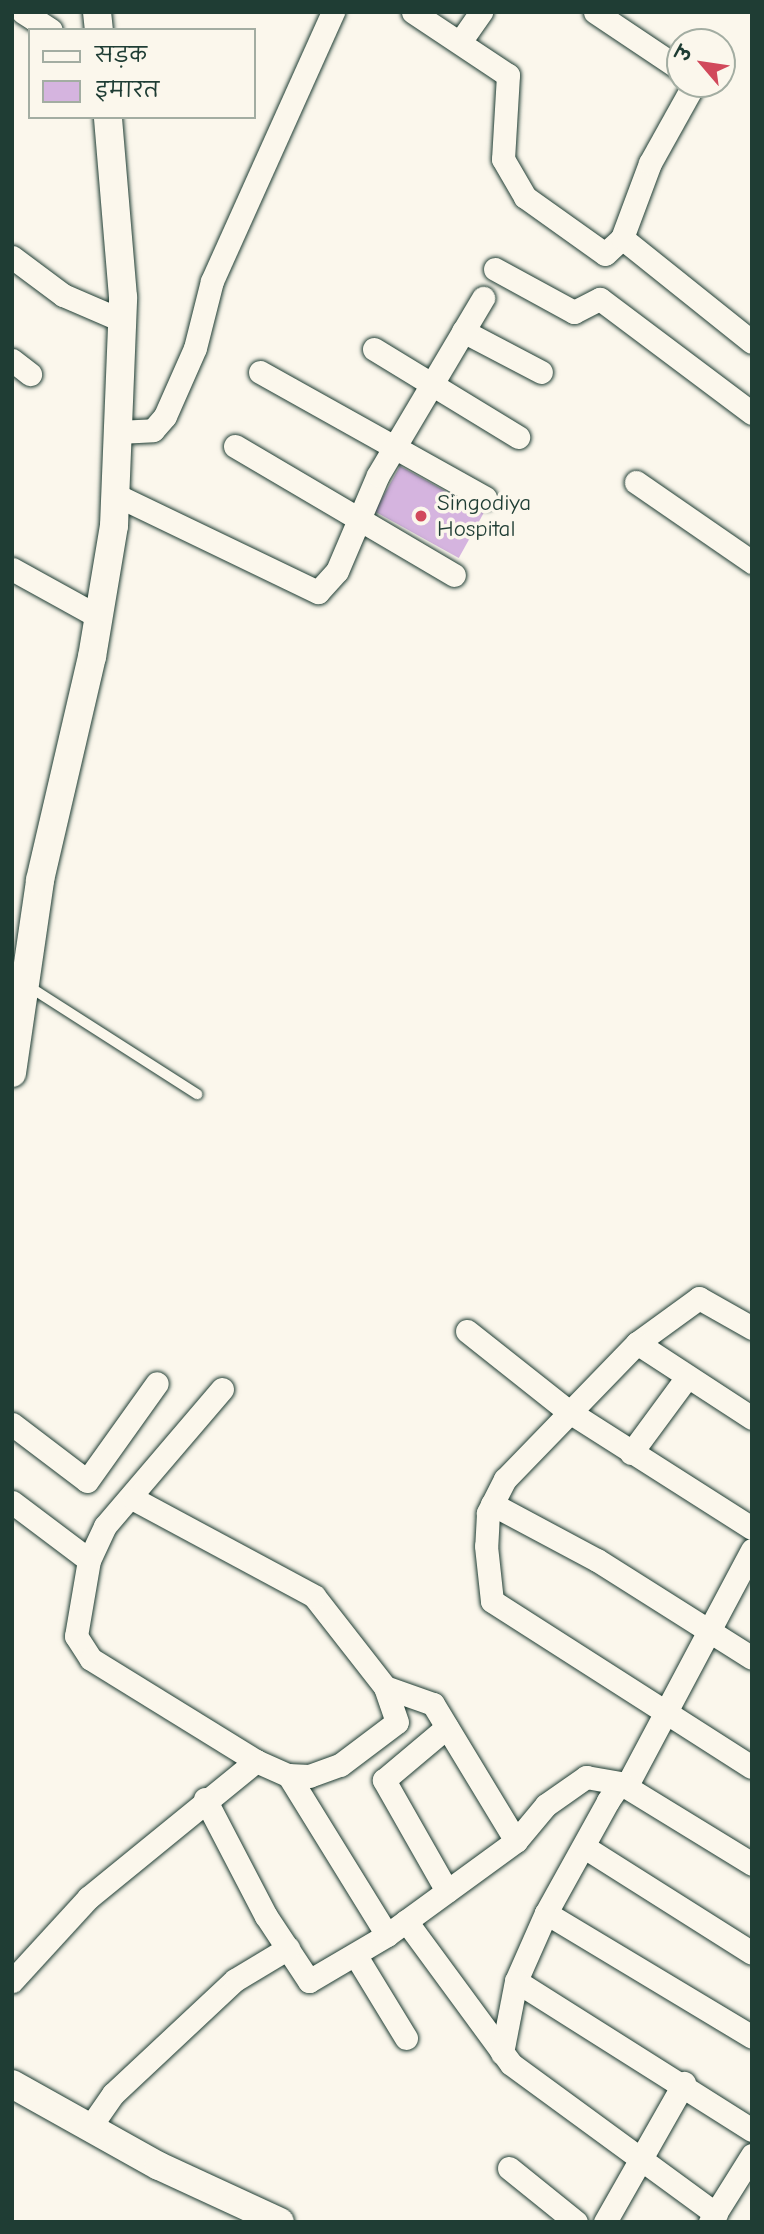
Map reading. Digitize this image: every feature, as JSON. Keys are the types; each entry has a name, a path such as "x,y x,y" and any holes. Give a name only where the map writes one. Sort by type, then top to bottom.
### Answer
{"street":[{"path":"118,432 153,430 165,416 195,348 212,281 333,12"},
{"path":"412,12 460,42 511,81 501,144 525,197 605,254 622,239 650,163 686,98"},
{"path":"460,42 481,12"},
{"path":"595,12 666,60"},
{"path":"12,33 25,14 48,28"},
{"path":"12,1073 14,1040 59,778 99,617 116,495 123,321 108,119"},
{"path":"622,239 752,342"},
{"path":"12,257 63,295 123,321"},
{"path":"495,269 574,312 597,297 752,413"},
{"path":"116,495 310,591 331,582 397,444 482,298"},
{"path":"463,331 541,372"},
{"path":"374,349 518,438"},
{"path":"260,372 397,444 485,498"},
{"path":"235,446 360,517 454,575"},
{"path":"636,482 752,562"},
{"path":"12,569 99,617"},
{"path":"752,1328 699,1298 637,1343 527,1452 492,1504 486,1546 492,1601 660,1714 752,1767"},
{"path":"467,1331 568,1411 752,1528"},
{"path":"637,1343 752,1418"},
{"path":"631,1453 687,1377"},
{"path":"12,1424 87,1481 157,1383"},
{"path":"134,1499 314,1596 385,1687 397,1722 341,1765 309,1776 288,1775 256,1760 81,1651 76,1636 89,1560 105,1526 134,1499 222,1388"},
{"path":"12,1502 89,1560"},
{"path":"492,1504 710,1628 752,1658"},
{"path":"205,1799 288,1948 310,1981 356,1956 387,1935 516,1841 574,1782 586,1777 628,1783 660,1714 752,1550"},
{"path":"385,1687 428,1700 516,1841"},
{"path":"447,1727 384,1780 447,1891"},
{"path":"12,1981 64,1920 205,1799 256,1760"},
{"path":"288,1775 387,1935"},
{"path":"502,2053 516,1981 546,1913 586,1848 620,1783"},
{"path":"620,1783 752,1864"},
{"path":"586,1848 752,1953"},
{"path":"546,1913 752,2037"},
{"path":"406,1921 502,2053 525,2077 642,2160 713,2218 752,2155"},
{"path":"90,2127 113,2094 235,1980 288,1948"},
{"path":"356,1956 406,2038"},
{"path":"516,1981 684,2083 752,2130"},
{"path":"605,2222 684,2083"},
{"path":"12,2084 90,2127 280,2222"},
{"path":"509,2168 576,2222"}],"lane":[{"path":"24,983 197,1094"}],"building":[{"path":"400,466 484,513 459,558 375,511"}],"place":[{"name":"Singodiya Hospital","path":"421,516"}]}
